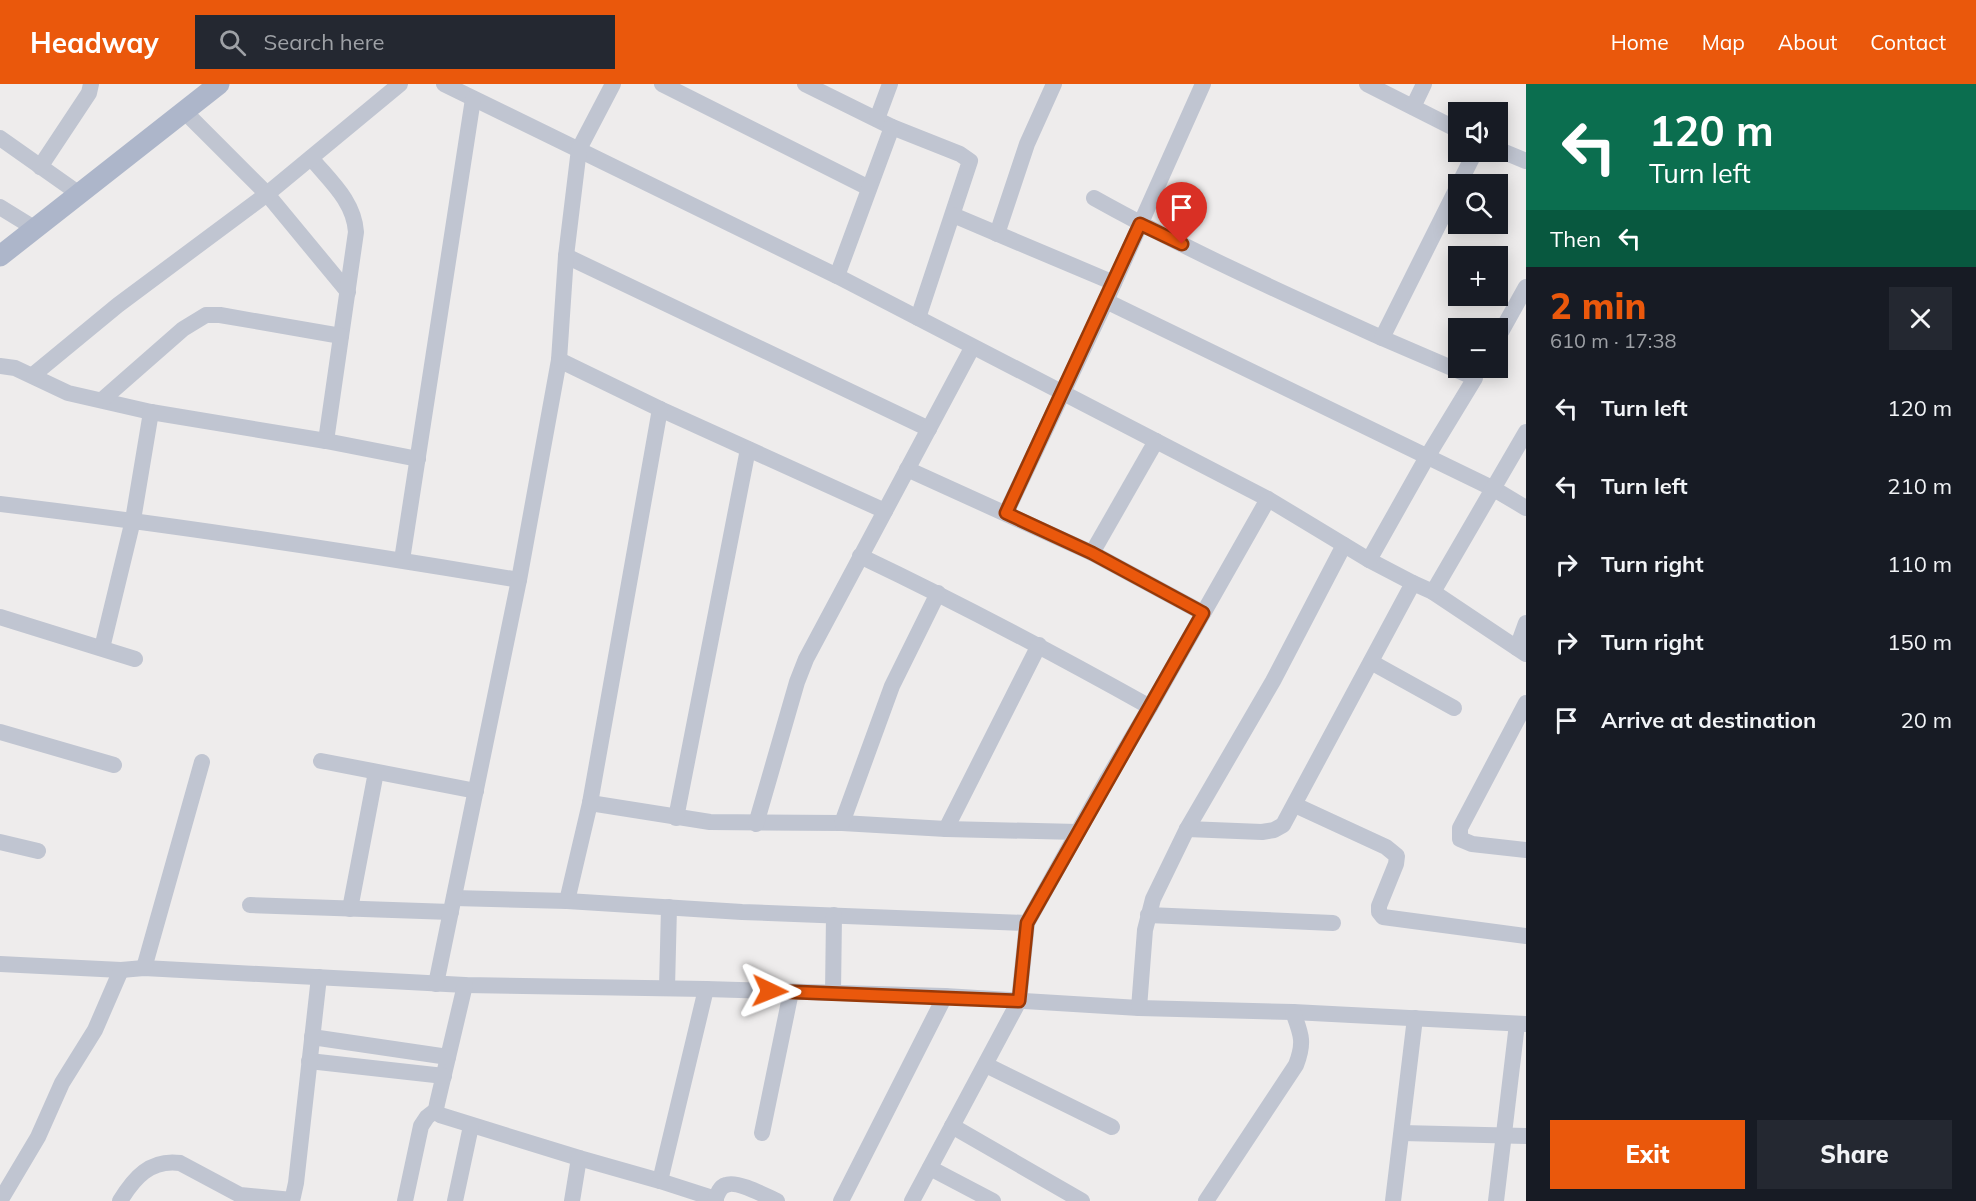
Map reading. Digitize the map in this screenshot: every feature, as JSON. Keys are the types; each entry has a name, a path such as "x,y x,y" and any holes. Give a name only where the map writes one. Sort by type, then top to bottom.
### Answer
{"main road":[{"path":"0,256 219,84"}],"street":[{"path":"40,167 89,93 91,84"},
{"path":"33,375 118,305 267,194 400,84"},
{"path":"444,84 837,276 972,348 1268,499 1369,560 1433,592 1522,651 1526,623"},
{"path":"436,984 519,580 559,360 566,256 579,149 613,84"},
{"path":"662,84 869,188"},
{"path":"805,84 885,123 960,154 970,162 918,318"},
{"path":"837,276 869,188 885,123 890,84"},
{"path":"997,234 1027,144 1054,84"},
{"path":"1006,513 1106,301 1203,84"},
{"path":"1367,84 1448,125"},
{"path":"1413,107 1424,84"},
{"path":"402,560 473,99"},
{"path":"184,111 267,194 348,292"},
{"path":"0,138 78,193"},
{"path":"1508,154 1526,161"},
{"path":"311,158 348,203 354,214 356,232 326,441"},
{"path":"1382,338 1470,162"},
{"path":"1094,198 1140,224 1382,338 1448,362"},
{"path":"0,207 34,228"},
{"path":"953,215 1114,283"},
{"path":"566,256 929,429"},
{"path":"1508,319 1526,287"},
{"path":"1106,301 1275,381 1494,489 1526,508"},
{"path":"102,400 183,329 206,315 220,315 341,336"},
{"path":"756,824 797,682 806,659 972,348"},
{"path":"559,360 885,512"},
{"path":"0,366 15,368 33,375 68,393 152,412 418,459"},
{"path":"1369,560 1475,378"},
{"path":"567,901 590,803 660,409"},
{"path":"102,648 133,520 152,412"},
{"path":"1433,592 1526,432"},
{"path":"1092,553 1156,441"},
{"path":"676,818 748,449"},
{"path":"907,469 1092,553 1203,613"},
{"path":"912,1201 1019,1001 1027,923 1268,499"},
{"path":"0,504 133,520 519,580"},
{"path":"1139,1008 1145,930 1153,899 1187,829 1273,681 1344,545"},
{"path":"860,556 1039,645 1150,707"},
{"path":"1187,829 1262,832 1274,830 1283,825 1413,583"},
{"path":"842,823 892,686 938,593"},
{"path":"0,617 135,658"},
{"path":"946,829 1039,645"},
{"path":"1371,662 1454,708"},
{"path":"1526,703 1460,828 1459,835 1460,839 1465,842 1526,850"},
{"path":"0,732 114,765"},
{"path":"321,761 476,791"},
{"path":"144,968 202,762"},
{"path":"350,909 376,772"},
{"path":"590,803 710,822 842,823 946,829 1078,832"},
{"path":"1294,805 1386,847 1397,856 1379,906 1379,912 1383,917 1526,936"},
{"path":"0,842 38,851"},
{"path":"250,905 350,909 567,901 1027,923"},
{"path":"667,988 669,907"},
{"path":"833,993 834,915"},
{"path":"1148,915 1333,923"},
{"path":"0,964 121,970 144,968 465,985 945,996 1139,1008 1293,1012 1522,1024 1503,1136 1496,1201"},
{"path":"0,1201 33,1146 62,1083 95,1030 121,970"},
{"path":"120,1201 137,1176 159,1163 171,1162 180,1164 238,1198 292,1200 296,1183 319,977"},
{"path":"405,1201 421,1126 436,1110 465,985"},
{"path":"660,1181 706,989"},
{"path":"762,1133 791,992"},
{"path":"841,1201 945,996"},
{"path":"1206,1201 1296,1065 1302,1050 1302,1040 1293,1012"},
{"path":"1393,1201 1415,1018"},
{"path":"312,1037 448,1057"},
{"path":"309,1061 444,1076"},
{"path":"986,1065 1112,1127"},
{"path":"436,1110 447,1119 660,1181 716,1200 719,1190 726,1184 735,1183 777,1201"},
{"path":"455,1201 471,1126"},
{"path":"952,1126 1082,1201"},
{"path":"1402,1133 1526,1136"},
{"path":"572,1201 579,1158"},
{"path":"930,1168 993,1201"}],"route":[{"path":"770,991 945,996 1019,1001 1027,923 1203,613 1092,553 1006,513 1140,224 1182,244"}]}
